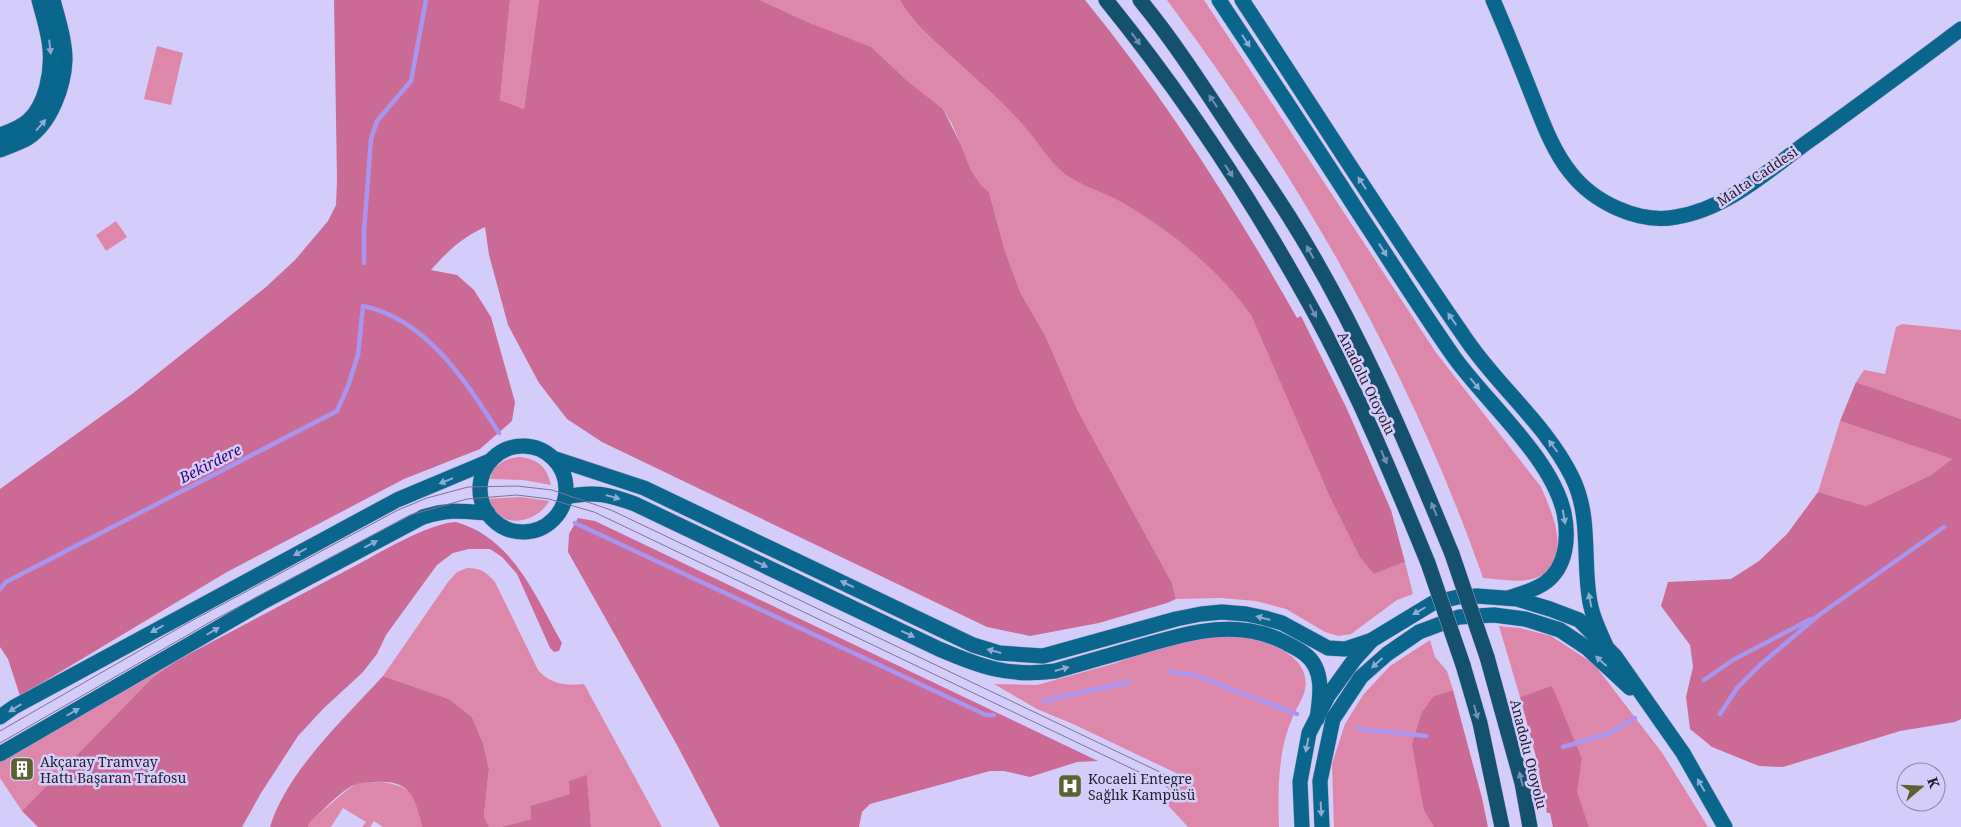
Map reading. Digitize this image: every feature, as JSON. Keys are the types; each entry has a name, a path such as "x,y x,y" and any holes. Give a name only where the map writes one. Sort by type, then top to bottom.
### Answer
{"highway":[{"name":"Anadolu Otoyolu","path":"1106,0 1194,120 1269,232 1311,306 1351,386 1378,443 1428,562 1480,723 1502,827"},
{"name":"Anadolu Otoyolu","path":"1140,0 1217,107 1290,219 1370,366 1403,434 1452,554 1487,657 1522,784 1530,827"}],"main road":[{"path":"0,135 18,128 28,121 40,104 45,92 50,74 50,47 39,0"},
{"path":"0,150 29,137 47,119 54,104 65,61 64,46 53,0"},
{"path":"1219,0 1423,313 1461,366 1535,456 1557,491 1564,513 1566,534 1565,550 1561,564 1555,574 1545,583 1508,598"},
{"path":"1242,0 1444,307 1488,368 1563,459 1574,479 1581,501 1585,520 1589,598 1594,618 1606,646"},
{"name":"Malta Caddesi","path":"1493,0 1553,144 1570,174 1612,206 1656,219 1675,218 1703,210 1732,196 1832,125 1961,29"},
{"path":"0,717 14,707 397,500 490,461 501,452 514,447 528,446 541,450 553,458 644,488 973,645 999,653 1042,656 1176,619 1222,612 1264,618 1282,624 1328,648 1345,649 1372,640 1433,602 1458,597 1517,599 1550,609 1579,620 1615,656 1683,753 1725,827"},
{"path":"490,461 483,473 480,487 482,501 488,514 498,524 510,530 525,532 539,529 551,522 560,511 566,498 566,483 561,469 553,458"},
{"path":"566,498 586,493 599,493 635,504 939,649 982,667 1012,673 1055,671 1184,634 1216,628 1245,629 1275,637 1305,654 1315,667 1321,689 1317,719"},
{"path":"0,754 261,603 423,518 443,511 458,510 488,514"},
{"path":"1322,827 1320,781 1333,719 1361,678 1387,654 1419,632 1459,616 1494,615 1525,619 1560,630 1587,648 1650,706"},
{"path":"1302,827 1300,782 1309,733 1328,696 1354,660 1372,640"}],"shaded area":[{"path":"334,0 510,0 500,100 524,109 539,0 760,0 812,24 871,47 904,78 943,109 971,170 981,185 989,192 1005,251 1020,292 1045,335 1078,411 1172,583 1176,599 1099,623 1030,636 987,627 602,442 567,419 539,383 508,325 489,255 485,227 455,245 431,270 457,275 474,290 491,317 515,402 512,421 480,449 404,479 227,572 20,696 8,659 0,647 0,489 132,394 266,287 295,260 328,221 336,205 337,179"},
{"path":"510,0 539,0 524,109 500,100"},
{"path":"760,0 900,0 909,14 925,32 1013,114 1063,173 1077,182 1140,213 1209,266 1251,315 1328,493 1374,574 1405,562 1413,594 1397,600 1351,634 1338,636 1325,632 1286,609 1256,601 1221,598 1176,599 1172,583 1078,411 1045,335 1020,292 1005,251 989,192 981,185 971,170 952,124 943,109 904,78 812,24"},
{"path":"900,0 1085,0 1143,76 1198,154 1249,235 1297,318 1301,316 1347,409 1391,510 1405,562 1374,574 1360,557 1328,493 1251,315 1238,298 1208,266 1158,225 1121,202 1077,182 1063,173 1013,114 925,32 909,14"},
{"path":"1167,0 1204,0 1437,354 1541,487 1550,509 1557,535 1558,548 1555,560 1549,570 1538,577 1518,581 1483,578 1454,500 1421,424 1386,350 1347,277 1306,206 1262,136"},
{"path":"157,46 183,53 171,105 144,99"},
{"path":"116,221 127,237 106,251 96,235"},
{"path":"1902,324 1961,330 1961,419 1856,382 1864,370 1885,374 1896,327"},
{"path":"1856,382 1961,419 1961,719 1955,722 1900,731 1783,767 1759,766 1712,747 1690,729 1686,697 1693,667 1690,645 1661,606 1668,582 1731,579 1759,561 1787,534 1818,492 1866,506 1931,475 1952,459 1840,421"},
{"path":"1840,421 1952,459 1931,475 1866,506 1818,492"},
{"path":"520,457 541,465 547,473 551,485 523,480 490,479 494,469 501,463"},
{"path":"520,497 549,501 534,516 520,521 512,521 499,515 487,499"},
{"path":"578,518 595,521 1098,761 1077,762 1030,777 1004,771 990,771 870,804 862,812 859,827 720,827 677,745 568,552 569,534"},
{"path":"456,522 476,530 493,541 520,571 532,588 562,643 559,651 554,652 550,648 517,574 502,557 490,549 469,549 453,553 437,565 386,635 377,654 363,672 323,709 298,736 261,793 242,827 38,827 22,811 153,677 176,661 403,540 432,528"},
{"path":"467,568 483,571 495,582 538,670 543,675 559,683 571,685 584,684 662,827 591,827 587,776 571,794 530,806 531,819 501,827 489,827 484,816 489,769 483,743 472,717 449,699 383,676 448,582 457,572"},
{"path":"1499,626 1520,628 1551,636 1594,664 1663,754 1708,827 1589,827 1576,792 1582,758 1552,687 1520,697"},
{"path":"1218,635 1255,639 1277,647 1296,660 1302,668 1305,678 1305,689 1289,726 1282,753 1279,785 1279,827 1188,827 1162,799 1172,788 1176,773 1037,709 994,684 1037,685 1116,663 1163,645"},
{"path":"1430,640 1435,657 1447,671 1453,690 1434,696 1424,811 1434,827 1334,827 1332,764 1345,724 1363,695 1390,666"},
{"path":"176,661 153,677 22,811 0,778 0,760"},
{"path":"383,676 449,699 472,717 483,743 489,769 484,816 489,827 422,827 414,799 404,787 387,782 375,782 356,784 344,791 311,821 308,827 270,827 278,806 303,766"},
{"path":"1552,686 1582,758 1577,792 1589,827 1553,827 1550,813 1547,813 1536,757 1520,697"},
{"path":"1453,690 1488,827 1434,827 1424,811 1412,744 1422,712 1434,696"},
{"path":"587,775 591,827 501,827 531,819 530,806 570,794 569,781"},
{"path":"383,782 394,784 408,791 418,808 422,827 383,827 374,821 370,827 362,827 366,822 343,808 331,827 308,827 311,821 357,783"}],"waterway":[{"name":"Bekirdere","path":"364,263 364,231 371,139 377,121 411,81 426,0"},
{"name":"Bekirdere","path":"0,589 6,582 337,411 348,386 358,355 363,306 386,313 407,324 425,338 443,355 473,393 499,433"},
{"path":"575,523 986,715 994,715"},
{"path":"1720,714 1737,688 1760,665 1819,615 1944,527"},
{"path":"1704,680 1733,660 1811,619"},
{"path":"1170,672 1194,675 1297,714"},
{"path":"1043,701 1129,682"},
{"path":"1563,747 1607,734 1635,718"},
{"path":"1358,729 1426,736"}],"tram line":[{"path":"0,731 184,625 398,510 427,498 468,487 517,486 552,490 611,510 1164,774 1176,783"},
{"path":"0,743 212,621 410,515 467,499 517,495 549,499 594,512 1162,783 1171,790"}],"place":[{"name":"Akçaray Tramvay Hattı Başaran Trafosu","path":"22,769"},
{"name":"Kocaeli Entegre Sağlık Kampüsü","path":"1070,786"}]}
